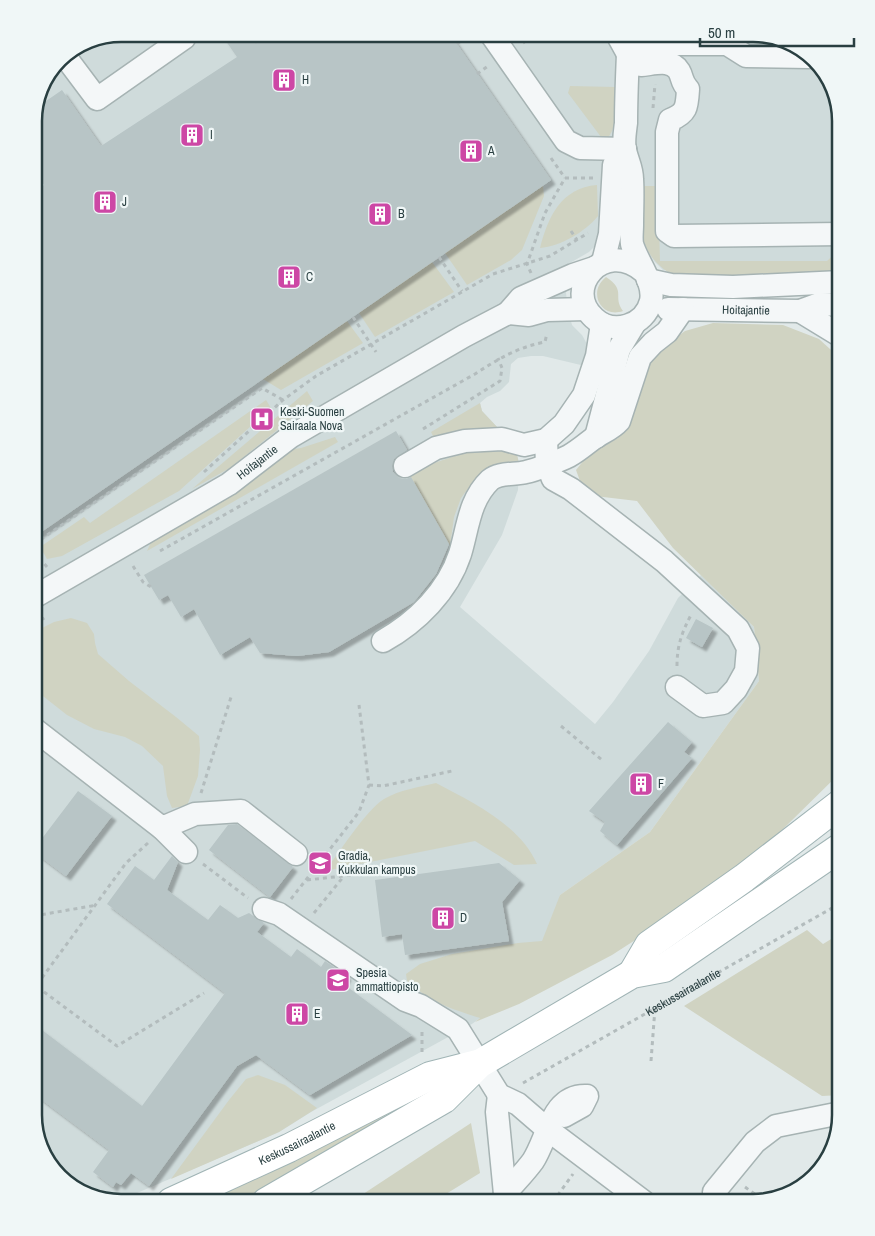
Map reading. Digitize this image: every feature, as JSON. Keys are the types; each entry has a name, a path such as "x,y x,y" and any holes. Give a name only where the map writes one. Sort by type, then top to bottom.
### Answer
{"main road":[{"name":"Keskussairaalantie","path":"632,974 649,944 744,878 832,807"},
{"name":"Keskussairaalantie","path":"281,1193 444,1099 479,1064 632,974 664,968 832,854"},
{"name":"Keskussairaalantie","path":"190,1193 289,1148 430,1076 479,1064"}],"street":[{"path":"69,62 97,99 178,42"},
{"path":"497,43 566,141 580,148 625,149"},
{"path":"622,43 628,54 641,65 664,63 673,65 680,72 682,83 677,90 676,106 682,116 670,120 667,132 667,231 674,236 832,234"},
{"path":"628,54 641,44 727,44 746,56 799,57"},
{"path":"596,437 619,349 651,300 651,290 646,275 632,243 632,177 631,166 625,149 628,54"},
{"path":"404,466 436,448 465,440 502,439 524,445 546,440 564,424 584,395 597,356 594,317 583,298 583,287 587,277 598,265 610,234 614,165 625,149"},
{"path":"598,265 613,259 624,260 634,264 646,275"},
{"name":"Hoitajantie","path":"43,591 229,484 290,437 508,313 521,298 598,265"},
{"name":"Hoitajantie","path":"646,275 671,285 733,287 832,282"},
{"name":"Hoitajantie","path":"640,317 684,309 800,311 819,304 832,305"},
{"path":"383,641 398,633 430,604 443,588 459,555 475,499 491,479 508,474 526,473 569,456 612,428 619,421 640,356 667,332 684,309"},
{"path":"508,313 529,315 547,310 594,317 613,328 624,327 640,317"},
{"path":"800,311 832,331"},
{"path":"546,440 547,464 553,478 571,489 664,561 738,629 748,648 746,671 736,689 723,704 703,706 678,687"},
{"path":"42,735 162,828 186,852"},
{"path":"162,828 195,814 241,811 306,857"},
{"path":"272,912 301,929 405,1000 421,1006 458,1029 499,1095 552,1122 635,1194"},
{"path":"499,1095 498,1112 505,1194"},
{"path":"719,1194 755,1142 776,1126 832,1115"},
{"path":"505,1194 533,1160 552,1122"}],"path":[{"path":"477,74 523,43"},
{"path":"538,290 527,264 545,213 565,178"},
{"path":"571,231 577,240"},
{"path":"204,472 283,400 316,376 493,274 550,256 588,232"},
{"path":"439,257 462,291"},
{"path":"159,552 474,374 498,358 526,346 545,342 549,320 547,310"},
{"path":"353,316 376,352"},
{"path":"418,432 500,381 502,368 498,358"},
{"path":"43,538 262,388 283,400"},
{"path":"43,562 49,569"},
{"path":"125,571 133,566 143,582 151,587"},
{"path":"43,573 53,567"},
{"path":"42,619 49,615"},
{"path":"678,687 677,650 685,626"},
{"path":"195,814 232,694"},
{"path":"186,852 272,912 307,880 359,812 369,785 359,705"},
{"path":"561,726 602,760"},
{"path":"369,785 383,786 452,771"},
{"path":"42,976 97,905 126,863 162,828"},
{"path":"306,857 320,863"},
{"path":"307,880 361,874"},
{"path":"301,929 344,876"},
{"path":"42,915 97,905"},
{"name":"Keskussairaalantie","path":"525,1082 832,908"},
{"path":"42,990 117,1046 204,993"},
{"path":"421,1006 422,1062"},
{"path":"651,1061 655,1008"},
{"path":"558,1194 576,1169"}],"shaded area":[{"name":"Keski-Suomen Sairaala Nova","path":"122,42 759,43 774,45 793,53 816,73 826,91 832,111 832,274 663,270 654,261 645,247 632,243 597,244 589,252 563,267 568,310 572,325 582,335 587,344 585,366 543,356 518,358 511,364 509,382 500,391 487,397 480,403 482,411 498,428 512,433 519,463 518,490 502,535 460,607 595,724 649,651 678,598 701,575 754,627 759,681 650,832 560,895 556,961 472,1024 311,1112 279,1132 137,1193 101,1191 82,1183 59,1163 45,1135 42,1114 43,116 45,101 51,87 59,73 69,62 82,53 96,47"}],"green space":[{"path":"570,86 616,87 614,124 612,131 604,141 568,93"},
{"path":"597,185 598,216 593,222 564,241 540,248 552,215 565,198 585,187"},
{"path":"543,186 544,196 522,250 511,260 467,285 445,253"},
{"path":"638,186 658,186 660,261 827,261 832,256 832,274 676,277 663,268 647,249 641,227"},
{"path":"432,262 454,292 375,337 359,313"},
{"path":"606,277 618,290 620,306 623,311 608,311 599,303 598,290 600,283"},
{"path":"347,321 363,343 281,390 263,379"},
{"path":"713,323 783,325 819,339 832,351 832,781 781,831 761,859 612,955 519,1004 475,1022 480,1018 433,1000 407,981 406,974 420,964 452,954 542,941 560,895 650,832 759,681 754,627 673,548 637,501 595,496 580,481 576,470 588,455 618,438 628,417 641,371 659,350 685,331"},
{"path":"307,391 313,401 230,468 192,489"},
{"path":"266,400 271,408 179,491 62,556 47,559 43,551 43,545 84,517 90,523"},
{"path":"480,403 482,411 498,428 451,432 434,438 431,432"},
{"path":"335,437 338,442 147,551 151,542 215,504 288,450 301,448"},
{"path":"506,451 517,455 519,463 491,468 473,482 461,498 454,517 450,546 410,476 434,463 464,453"},
{"path":"71,618 87,623 94,634 98,654 199,736 198,776 187,806 172,808 167,796 163,766 142,746 125,737 94,729 67,715 42,696 42,628 54,622"},
{"path":"436,783 465,798 507,826 529,850 537,864 514,865 475,841 325,871 361,822 384,799 409,789"},
{"path":"807,930 823,944 832,938 832,1095 822,1096 684,1006"},
{"path":"258,1075 285,1085 317,1108 279,1132 171,1179 246,1079"},
{"path":"428,1087 431,1093 255,1193 206,1193"},
{"path":"471,1123 480,1173 447,1194 364,1193"}],"building":[{"path":"227,42 456,43 551,180 43,531 43,116 45,102 62,90 101,146 237,57"},
{"path":"396,431 407,450 394,459 393,472 399,478 406,479 411,477 449,544 436,574 414,602 329,652 297,656 260,653 250,637 220,655 194,609 181,617 168,595 159,600 144,575"},
{"path":"696,619 713,628 702,647 686,638"},
{"name":"F","path":"668,722 692,742 684,752 692,758 617,845 600,831 605,822 589,811"},
{"path":"78,791 112,816 66,876 42,858 42,838"},
{"path":"237,824 293,867 270,897 209,850 228,825"},
{"name":"E","path":"172,856 178,862 167,890 208,920 220,905 238,918 249,913 264,923 257,932 291,957 297,949 321,967 325,961 347,976 342,983 412,1035 310,1095 256,1055 237,1066 149,1186 131,1173 121,1185 116,1182 113,1187 93,1172 109,1150 42,1100 42,1030 142,1106 225,993 107,904 135,866 154,880"},
{"name":"D","path":"499,863 520,880 502,902 509,941 405,955 402,934 382,937 375,880"}],"place":[{"name":"H","path":"284,80"},
{"name":"I","path":"192,135"},
{"name":"A","path":"471,151"},
{"name":"J","path":"105,202"},
{"name":"B","path":"380,214"},
{"name":"C","path":"289,277"},
{"name":"Keski-Suomen Sairaala Nova","path":"262,419"},
{"name":"F","path":"641,784"},
{"name":"Gradia, Kukkulan kampus","path":"320,863"},
{"name":"D","path":"443,918"},
{"name":"Spesia ammattiopisto","path":"338,980"},
{"name":"E","path":"297,1014"}]}
